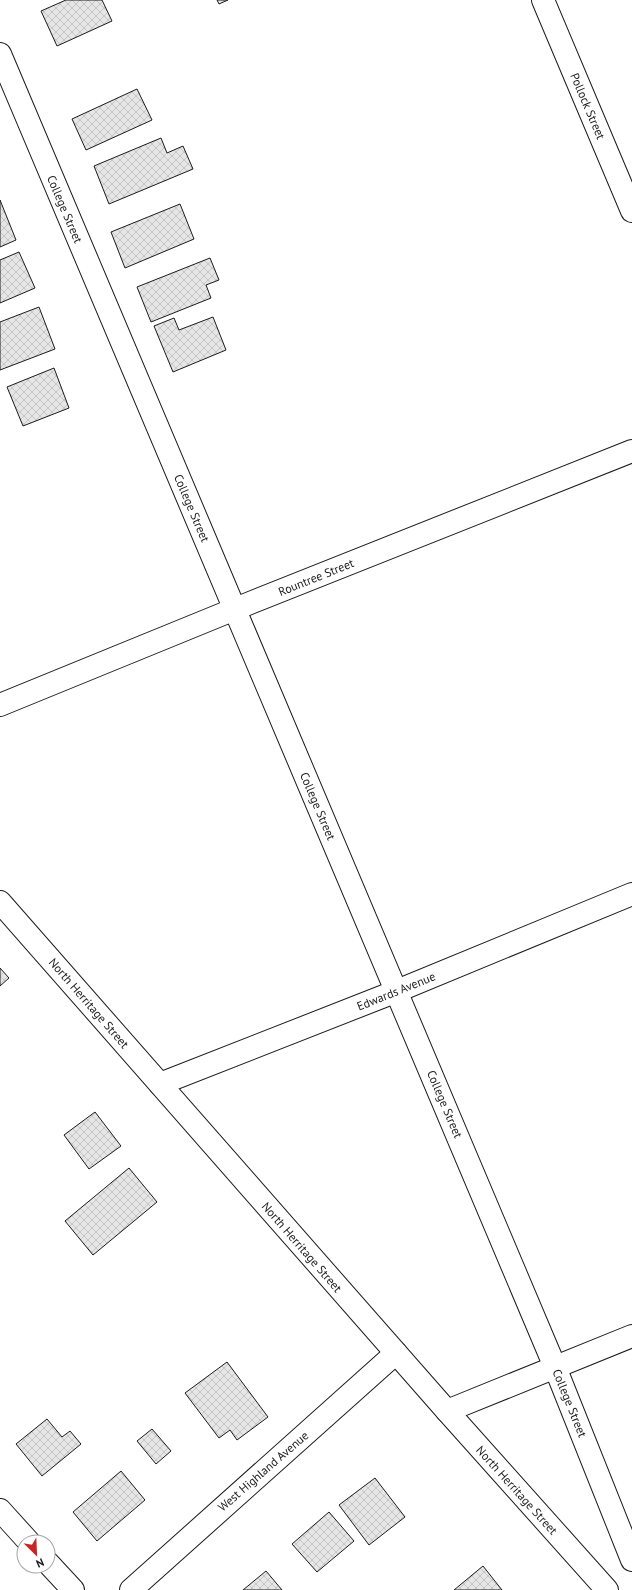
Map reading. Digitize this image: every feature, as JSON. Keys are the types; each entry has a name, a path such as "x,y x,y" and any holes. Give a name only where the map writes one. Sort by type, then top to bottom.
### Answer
{"street":[{"name":"Pollock Street","path":"543,0 632,212"},
{"name":"College Street","path":"0,54 555,1367 632,1560"},
{"name":"Rountree Street","path":"0,705 235,609 632,451"},
{"name":"Edwards Avenue","path":"160,1084 397,991 632,894"},
{"name":"North Herritage Street","path":"0,902 396,1354 607,1590"},
{"path":"447,1411 632,1336"},
{"name":"West Highland Avenue","path":"131,1590 396,1354"},
{"path":"0,1510 22,1534"},
{"path":"56,1572 73,1590"}],"building":[{"path":"66,0 102,0 112,21 57,46 41,11"},
{"path":"217,0 228,0 219,4"},
{"path":"137,89 152,120 86,150 72,119"},
{"path":"161,138 167,153 183,146 193,169 109,204 94,166"},
{"path":"0,200 16,240 0,247"},
{"path":"180,204 194,239 125,268 111,232"},
{"path":"19,252 35,288 0,303 0,260"},
{"path":"210,258 219,280 206,285 211,298 151,322 137,287"},
{"path":"39,307 55,349 0,370 0,322"},
{"path":"213,317 226,350 173,372 154,326 174,318 179,330"},
{"path":"54,368 69,408 23,426 7,387"},
{"path":"0,968 9,978 0,986"},
{"path":"95,1112 121,1146 89,1169 64,1135"},
{"path":"129,1168 157,1202 93,1255 65,1221"},
{"path":"227,1362 268,1417 237,1440 230,1430 219,1438 185,1393"},
{"path":"47,1419 62,1437 70,1431 81,1444 42,1476 16,1444"},
{"path":"152,1429 171,1451 156,1464 137,1441"},
{"path":"121,1471 145,1500 97,1541 73,1512"},
{"path":"375,1478 405,1517 369,1545 339,1505"},
{"path":"329,1512 354,1541 317,1572 292,1544"},
{"path":"483,1566 502,1590 454,1590"},
{"path":"266,1571 282,1590 243,1590"}]}
